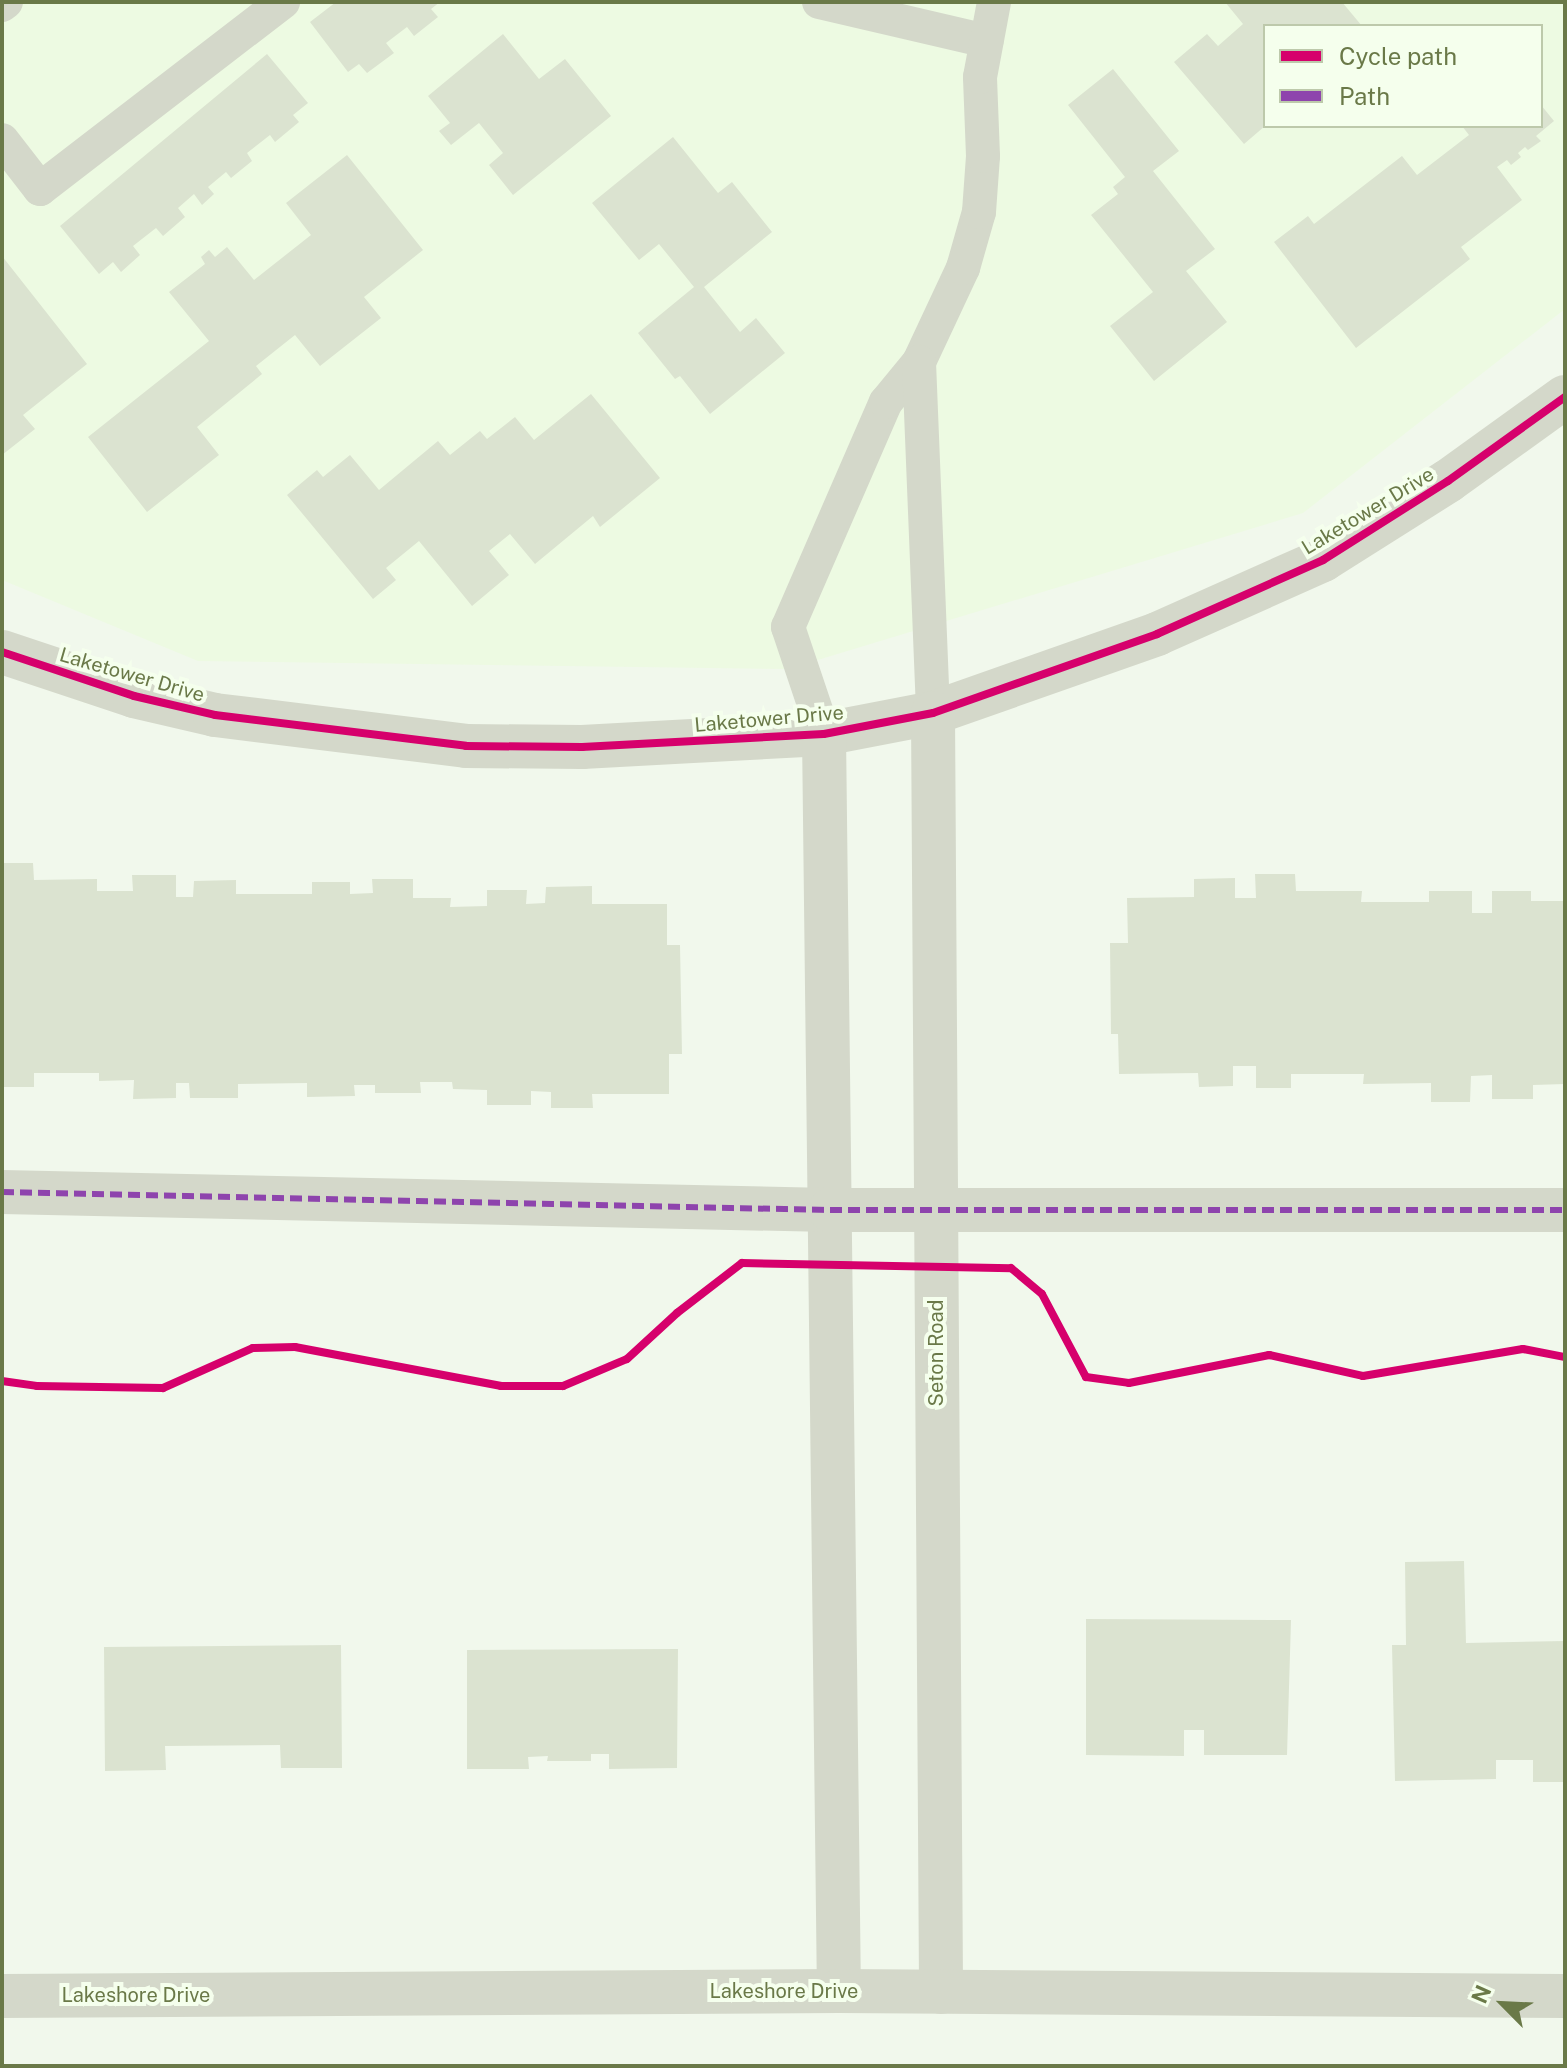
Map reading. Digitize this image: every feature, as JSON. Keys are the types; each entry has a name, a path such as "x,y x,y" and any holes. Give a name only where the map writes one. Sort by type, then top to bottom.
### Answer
{"street":[{"name":"Laketower Drive","path":"2,652 134,696 215,715 466,746 582,747 824,734 933,713 1157,634 1323,560 1448,481 1565,397"},
{"name":"Seton Road","path":"933,713 941,1992"},
{"path":"824,734 839,1991"},
{"path":"2,1192 830,1210 936,1207 1565,1210"},
{"name":"Lakeshore Drive","path":"2,1996 839,1991 1565,1996"}],"lane":[{"path":"2,140 40,189 283,2"},
{"path":"819,2 987,41"},
{"path":"824,734 788,627 886,402 919,362 963,268 979,212 983,156 980,77 994,2"},
{"path":"919,362 933,713"}],"shaded area":[{"path":"2,2 1565,2 1565,309 1303,513 788,669 198,661 2,580"}],"building":[{"path":"336,2 440,2 431,9 438,17 414,36 407,27 386,43 394,53 367,73 359,64 348,72 310,22"},
{"path":"1225,2 1342,2 1360,24 1263,24 1263,128 1244,144 1174,62 1207,34 1218,46 1243,24"},
{"path":"503,34 539,79 565,59 611,116 513,195 489,165 503,153 479,123 451,145 439,131 450,123 428,96"},
{"path":"267,54 308,103 293,115 299,122 275,142 270,135 247,153 252,161 231,178 226,172 208,187 214,194 202,205 194,194 178,208 185,217 163,236 156,228 133,246 140,255 121,272 113,262 99,274 60,226"},
{"path":"1113,69 1179,151 1153,171 1215,249 1186,271 1227,322 1154,381 1110,326 1153,292 1091,215 1118,194 1113,187 1125,177 1068,105"},
{"path":"1543,107 1554,121 1536,136 1541,141 1528,150 1525,147 1518,153 1521,157 1511,165 1507,160 1497,167 1522,200 1461,247 1470,259 1356,348 1274,242 1308,216 1314,224 1402,156 1417,175 1469,135 1464,128 1543,128"},
{"path":"673,137 718,193 732,182 772,232 704,287 740,332 756,318 785,353 710,414 680,376 675,379 638,333 694,287 659,244 639,260 592,203"},
{"path":"347,155 423,250 364,297 381,318 320,366 295,335 256,366 262,374 197,427 219,455 147,512 88,437 209,341 169,292 205,264 201,257 209,250 215,257 227,247 254,280 311,235 286,203"},
{"path":"2,256 87,364 23,415 35,429 2,455"},
{"path":"591,394 660,478 600,527 593,516 535,564 510,534 489,551 509,575 472,606 419,541 386,568 396,580 373,599 287,495 317,470 323,477 350,455 379,490 438,441 450,455 480,431 487,439 515,417 534,440"},
{"path":"2,863 33,863 34,880 97,879 97,891 133,891 132,875 176,875 176,897 193,897 194,881 236,880 236,894 312,894 312,882 350,882 350,894 373,893 372,879 413,879 413,898 451,898 450,907 487,906 487,890 527,890 526,904 545,903 546,887 592,886 592,904 667,904 667,945 680,945 682,1054 669,1054 669,1094 592,1094 593,1108 551,1108 551,1092 531,1091 531,1105 487,1105 487,1090 453,1089 452,1082 420,1082 421,1093 375,1093 375,1085 354,1085 355,1096 307,1097 307,1083 238,1084 238,1098 190,1098 189,1083 176,1083 176,1098 133,1099 134,1080 99,1081 99,1073 34,1073 34,1087 2,1087"},
{"path":"1255,874 1295,874 1296,891 1362,891 1361,902 1429,902 1429,891 1472,891 1472,913 1492,913 1492,891 1531,891 1531,901 1565,901 1565,1084 1533,1085 1533,1099 1492,1099 1492,1075 1471,1076 1470,1102 1431,1102 1431,1083 1363,1084 1364,1074 1291,1074 1291,1088 1256,1088 1256,1066 1233,1066 1233,1086 1199,1087 1198,1073 1119,1074 1118,1034 1111,1034 1110,943 1128,943 1127,898 1194,897 1194,879 1235,878 1235,898 1256,898"},
{"path":"1464,1561 1466,1643 1565,1641 1565,1782 1533,1782 1533,1760 1496,1760 1496,1779 1395,1781 1392,1645 1406,1645 1405,1562"},
{"path":"1086,1619 1291,1620 1287,1755 1204,1755 1204,1730 1184,1730 1184,1756 1086,1755"},
{"path":"341,1645 342,1768 281,1768 280,1745 165,1746 166,1770 105,1771 104,1647"},
{"path":"678,1649 677,1768 609,1769 609,1754 591,1754 591,1761 547,1761 548,1756 528,1757 529,1769 467,1769 467,1650"}],"marked path":[{"path":"2,1192 830,1210 1565,1210"}],"cycle path":[{"path":"2,652 134,696 215,715 466,746 582,747 824,734 933,713 1157,634 1323,560 1448,481 1565,397"},
{"path":"2,1381 37,1386 163,1388 253,1348 295,1347 501,1386 563,1386 627,1359 677,1313 742,1263 1011,1268 1042,1294 1086,1377 1129,1383 1269,1355 1363,1376 1523,1349 1565,1357"}]}
